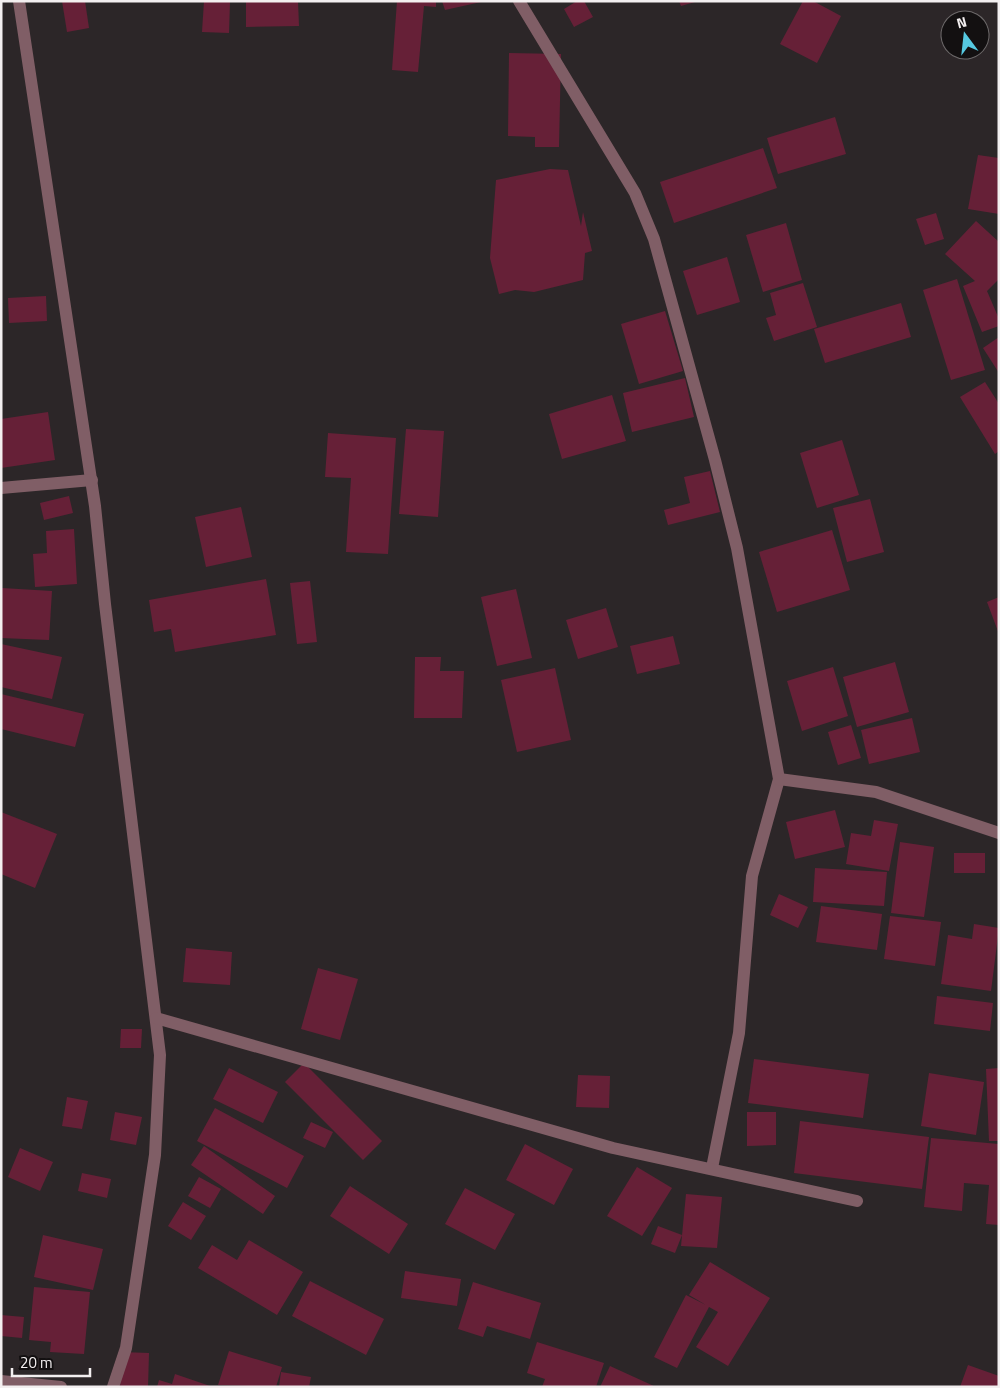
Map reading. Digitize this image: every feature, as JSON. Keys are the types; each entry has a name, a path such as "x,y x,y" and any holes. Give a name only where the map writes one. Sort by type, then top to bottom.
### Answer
{"street":[{"path":"19,1 92,480 160,1055 155,1155 126,1348 114,1387"},
{"path":"519,1 635,193 654,239 715,460 737,548 779,779 752,876 739,1033 712,1168"},
{"path":"1,488 92,480"},
{"path":"779,779 876,792 999,833"},
{"path":"156,1018 613,1148 857,1201"},
{"path":"1,1381 61,1387"}],"building":[{"path":"62,1 85,1 89,28 67,32"},
{"path":"204,1 230,1 229,33 202,32"},
{"path":"246,1 298,1 299,26 246,27"},
{"path":"397,1 436,1 436,7 424,6 418,72 392,70"},
{"path":"442,1 481,1 481,2 445,10"},
{"path":"577,1 584,1 593,17 574,27 564,9"},
{"path":"679,1 695,1 695,2 681,6"},
{"path":"803,1 813,1 841,16 817,63 780,44"},
{"path":"509,53 561,54 559,147 535,147 535,137 508,136"},
{"path":"835,117 846,154 778,174 767,138"},
{"path":"763,148 777,188 674,223 660,182"},
{"path":"978,155 999,158 999,214 968,209"},
{"path":"550,169 568,170 581,226 583,212 592,251 585,253 583,280 534,292 515,290 499,294 490,258 496,180"},
{"path":"936,213 944,239 925,245 916,219"},
{"path":"976,221 999,242 999,279 987,291 999,319 999,326 982,332 963,286 975,281 945,254"},
{"path":"786,223 802,280 763,292 746,235"},
{"path":"727,257 740,302 697,315 683,271"},
{"path":"957,279 985,370 951,380 923,290"},
{"path":"803,283 817,327 774,341 766,318 776,315 770,293"},
{"path":"46,296 47,321 9,323 8,298"},
{"path":"901,303 911,337 825,363 814,329"},
{"path":"665,311 683,371 639,384 621,324"},
{"path":"999,337 999,373 983,348"},
{"path":"685,378 694,417 632,432 623,393"},
{"path":"985,382 999,404 999,451 995,454 960,397"},
{"path":"612,395 626,441 562,459 549,414"},
{"path":"48,412 55,460 1,468 1,419"},
{"path":"406,429 444,431 438,517 399,514"},
{"path":"328,433 396,438 388,554 346,552 351,478 325,477"},
{"path":"842,440 859,495 817,508 800,453"},
{"path":"710,471 720,512 668,525 664,510 690,503 684,477"},
{"path":"69,496 73,513 44,520 40,503"},
{"path":"870,499 884,552 847,562 833,508"},
{"path":"241,507 252,557 206,567 195,517"},
{"path":"74,529 77,584 35,587 33,554 47,553 46,531"},
{"path":"832,530 850,590 777,612 759,552"},
{"path":"266,579 276,635 175,652 171,629 154,632 149,600"},
{"path":"310,581 317,642 297,644 290,583"},
{"path":"2,588 52,591 49,640 1,638"},
{"path":"516,589 532,658 497,666 481,597"},
{"path":"999,597 999,634 987,602"},
{"path":"606,608 618,647 578,659 566,620"},
{"path":"673,636 680,664 637,674 630,646"},
{"path":"1,644 62,657 52,699 1,687"},
{"path":"415,657 441,657 440,671 464,671 462,718 414,718"},
{"path":"895,662 909,712 857,727 843,677"},
{"path":"833,667 848,716 802,731 787,681"},
{"path":"555,668 571,740 517,752 501,680"},
{"path":"1,694 84,714 75,747 1,729"},
{"path":"912,718 920,752 869,764 861,730"},
{"path":"851,725 861,758 838,765 828,732"},
{"path":"835,810 845,847 795,859 786,822"},
{"path":"1,812 57,834 35,888 1,874"},
{"path":"874,820 898,824 889,871 846,864 851,833 871,836"},
{"path":"900,842 934,847 924,917 891,913"},
{"path":"954,853 985,853 985,873 954,873"},
{"path":"815,868 887,872 884,906 813,902"},
{"path":"779,894 808,907 798,928 770,915"},
{"path":"821,906 882,914 877,950 816,942"},
{"path":"890,916 941,922 935,966 884,959"},
{"path":"974,924 999,928 991,991 941,984 948,935 972,939"},
{"path":"186,948 232,952 230,985 183,982"},
{"path":"318,968 358,979 340,1040 301,1029"},
{"path":"937,996 993,1003 990,1031 934,1024"},
{"path":"121,1029 142,1029 141,1048 120,1048"},
{"path":"754,1059 869,1074 863,1118 748,1103"},
{"path":"304,1063 382,1141 363,1160 285,1082"},
{"path":"229,1068 278,1092 263,1123 213,1099"},
{"path":"999,1068 999,1141 989,1141 986,1069"},
{"path":"929,1073 984,1082 976,1135 921,1126"},
{"path":"578,1075 610,1076 609,1108 576,1107"},
{"path":"67,1097 88,1101 82,1129 62,1126"},
{"path":"215,1108 304,1156 287,1188 197,1141"},
{"path":"115,1112 142,1117 136,1145 110,1140"},
{"path":"747,1112 776,1112 776,1145 747,1146"},
{"path":"800,1121 929,1137 922,1189 794,1173"},
{"path":"311,1122 333,1132 325,1148 303,1138"},
{"path":"931,1138 999,1144 999,1225 986,1224 989,1185 964,1183 962,1211 924,1207"},
{"path":"525,1144 573,1169 554,1205 506,1180"},
{"path":"204,1146 275,1196 263,1214 191,1165"},
{"path":"20,1148 53,1162 40,1191 8,1177"},
{"path":"637,1167 672,1188 642,1236 607,1216"},
{"path":"82,1173 111,1179 107,1198 78,1191"},
{"path":"199,1177 221,1189 210,1208 188,1196"},
{"path":"350,1186 408,1224 389,1254 330,1216"},
{"path":"465,1188 515,1214 495,1250 445,1224"},
{"path":"686,1194 722,1197 717,1248 681,1246"},
{"path":"183,1202 206,1216 191,1240 168,1226"},
{"path":"658,1226 682,1235 675,1253 651,1244"},
{"path":"43,1235 103,1249 93,1290 34,1277"},
{"path":"249,1240 303,1272 277,1315 198,1268 212,1245 237,1260"},
{"path":"710,1262 770,1298 728,1366 696,1347 718,1312 709,1307 677,1368 654,1357 686,1295 706,1305 689,1295"},
{"path":"405,1271 461,1279 457,1306 401,1298"},
{"path":"310,1281 384,1319 366,1355 292,1316"},
{"path":"473,1282 541,1303 530,1339 487,1326 483,1337 458,1329"},
{"path":"34,1287 90,1292 84,1354 50,1352 51,1342 29,1340"},
{"path":"1,1315 24,1317 22,1338 1,1336"},
{"path":"537,1342 604,1363 596,1387 542,1387 545,1379 527,1373"},
{"path":"229,1351 282,1367 276,1387 218,1385"},
{"path":"122,1352 149,1353 148,1387 120,1387"},
{"path":"968,1365 999,1376 999,1387 960,1387"},
{"path":"610,1366 656,1387 600,1387"},
{"path":"281,1372 311,1377 309,1387 279,1387"},
{"path":"175,1374 210,1387 157,1387 159,1380 172,1384"}]}
